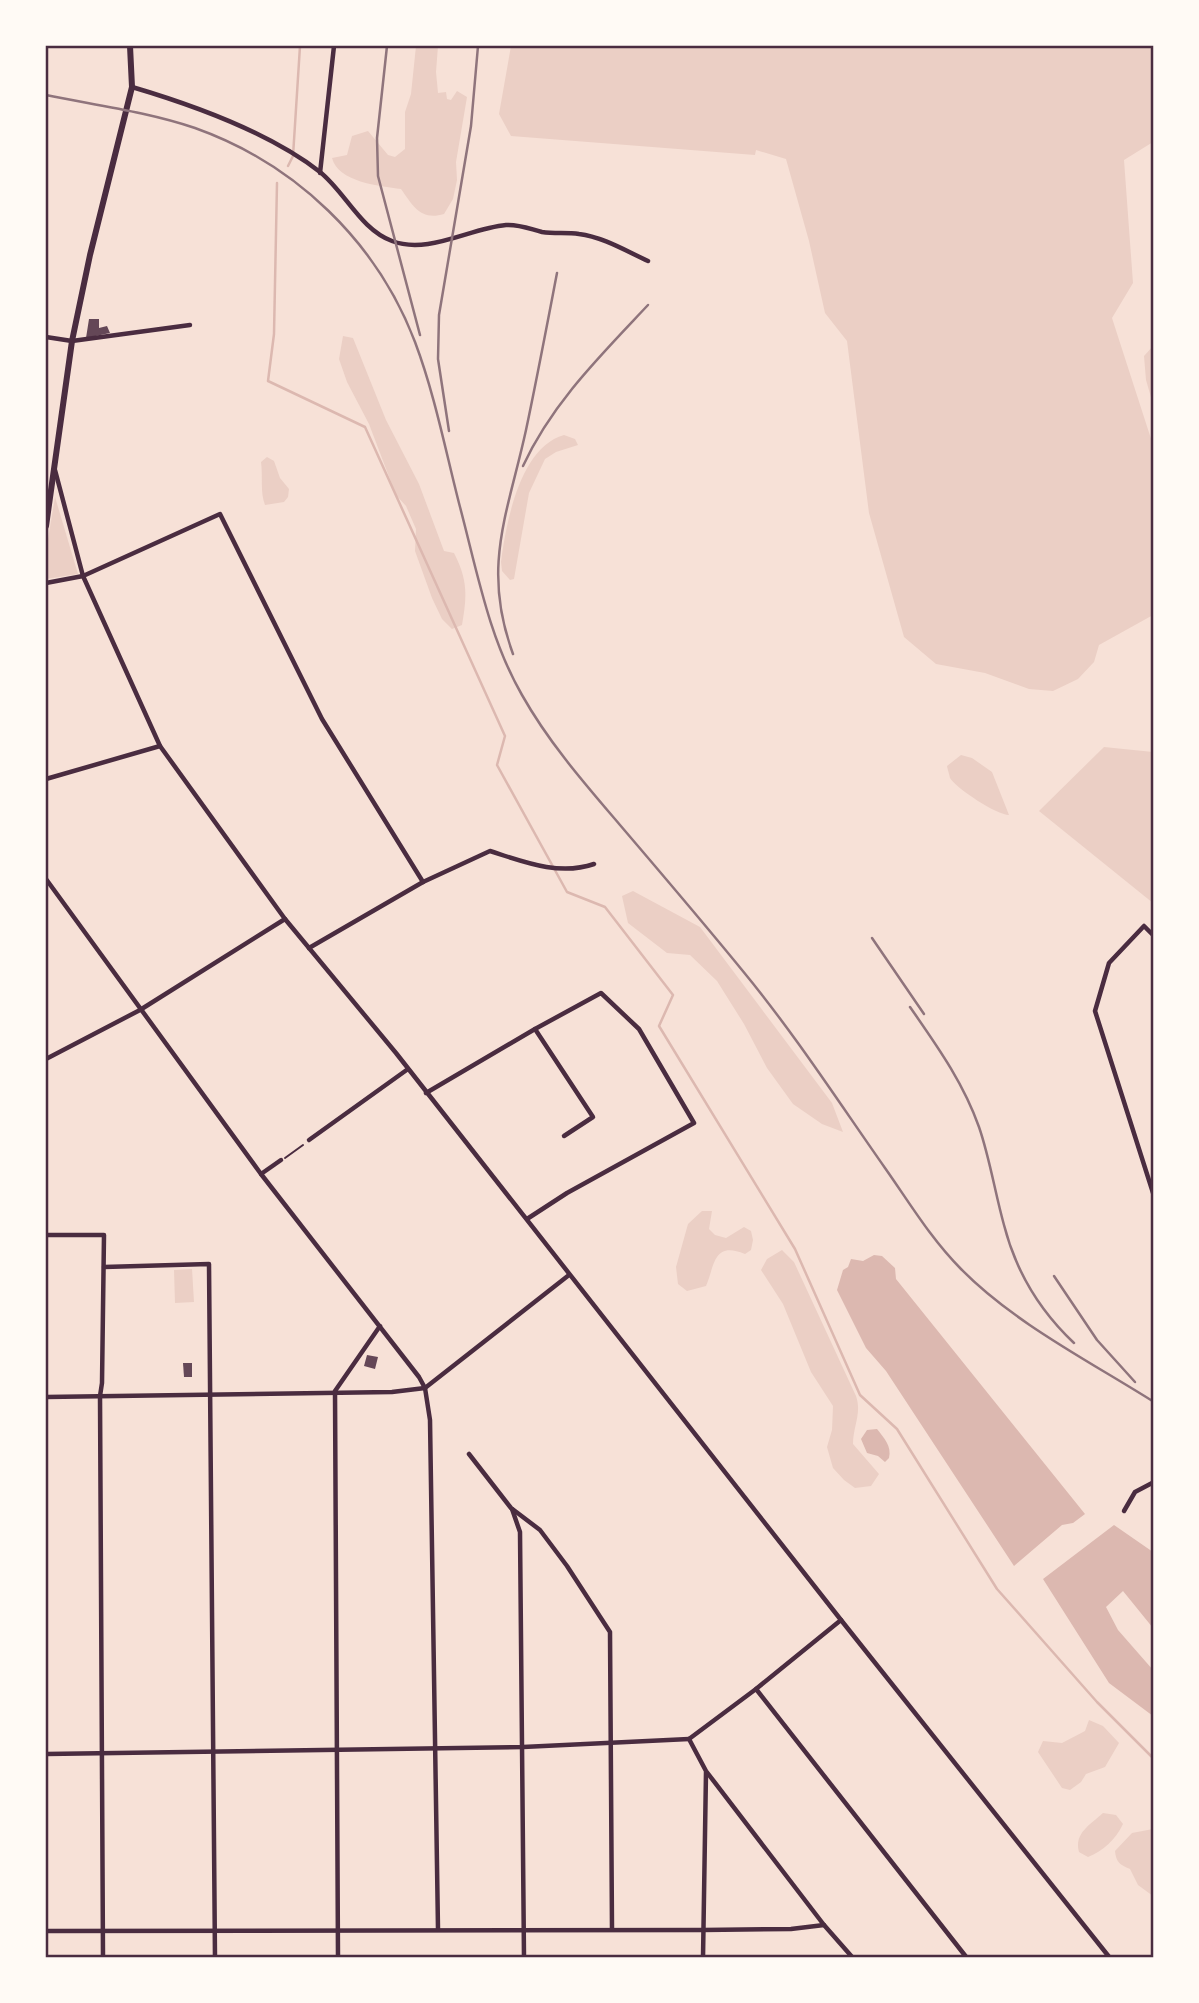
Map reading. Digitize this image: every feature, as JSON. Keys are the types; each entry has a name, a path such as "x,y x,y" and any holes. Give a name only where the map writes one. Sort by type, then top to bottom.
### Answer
{"street":[{"path":"46,526 72,341 93,242 132,87 130,46"},
{"path":"320,173 334,46"},
{"path":"132,87 194,107 283,149 320,173 374,230 395,243 418,244 492,227 525,226 541,232 580,234 598,239 648,261"},
{"path":"46,337 72,341 190,325"},
{"path":"55,469 83,576 160,746 285,919 408,1069 1109,1957"},
{"path":"46,583 83,576 220,514 322,719 423,882"},
{"path":"46,779 160,746"},
{"path":"309,948 423,882 490,851 560,869 581,869 594,864"},
{"path":"46,879 261,1174 425,1388 430,1420 438,1929"},
{"path":"46,1059 140,1010 285,919"},
{"path":"1153,936 1144,926 1109,963 1095,1011 1153,1196"},
{"path":"426,1093 601,993 639,1029 694,1123 567,1193 527,1220"},
{"path":"535,1029 593,1117 564,1136"},
{"path":"309,1140 408,1069"},
{"path":"261,1174 281,1160"},
{"path":"46,1235 104,1235 100,1396 103,1958"},
{"path":"104,1266 209,1264 215,1958"},
{"path":"46,1397 392,1392 425,1388 569,1275"},
{"path":"338,1958 335,1391 380,1326"},
{"path":"469,1454 511,1508 540,1530 610,1632 612,1929"},
{"path":"1124,1511 1135,1492 1153,1482"},
{"path":"511,1508 520,1532 524,1958"},
{"path":"46,1754 436,1749 689,1740 841,1620"},
{"path":"756,1689 967,1958"},
{"path":"689,1740 706,1771 853,1958"},
{"path":"703,1958 706,1771"},
{"path":"46,1931 703,1930 791,1929 824,1924"}],"path":[{"path":"281,1160 309,1140"}],"shaded area":[{"path":"416,46 438,46 438,93 446,92 447,99 451,100 457,91 467,97 453,199 444,214 436,216 423,214 401,189 371,184 342,173 332,158 347,155 352,136 368,131 388,155 395,157 405,149 405,112 411,94"},
{"path":"511,46 1153,46 1153,142 1124,160 1133,283 1112,318 1153,445 1153,615 1099,645 1094,662 1078,679 1053,691 1029,689 985,673 936,664 904,637 869,513 847,341 825,313 809,241 786,159 756,150 755,155 511,136 499,114"},
{"path":"343,336 353,338 386,420 419,484 444,551 454,553 459,563 464,580 465,605 462,625 452,629 442,619 432,598 415,551 416,529 406,506 396,495 369,424 347,382 339,359"},
{"path":"1153,346 1153,404 1146,380 1144,356"},
{"path":"564,435 575,439 578,445 556,452 545,459 529,493 514,579 510,580 502,571 501,562 518,488 536,454 549,442"},
{"path":"267,457 274,461 280,478 289,489 284,502 265,505 261,462"},
{"path":"55,497 78,574 46,579 46,551"},
{"path":"1104,747 1153,752 1153,903 1039,811"},
{"path":"961,755 972,758 992,772 1009,815 978,801 950,778 947,766"},
{"path":"633,891 700,927 832,1103 843,1132 822,1124 793,1104 767,1068 717,981 690,955 667,953 628,923 622,896"},
{"path":"702,1211 712,1211 709,1229 715,1235 726,1238 744,1227 751,1231 753,1240 751,1250 745,1254 735,1251 721,1253 714,1263 706,1286 687,1291 678,1284 676,1267 688,1224"},
{"path":"782,1250 794,1262 856,1396 858,1414 853,1444 879,1474 871,1486 855,1488 833,1468 827,1447 832,1430 833,1406 811,1372 783,1304 761,1270 767,1259"},
{"path":"874,1255 882,1256 895,1268 896,1279 1085,1514 1073,1523 1062,1525 1014,1566 886,1371 866,1348 837,1290 843,1270 848,1267 851,1259 863,1261"},
{"path":"192,1269 194,1302 175,1303 174,1270"},
{"path":"877,1429 887,1442 889,1450 889,1458 885,1462 878,1456 867,1453 861,1439 867,1430"},
{"path":"1114,1525 1153,1552 1153,1628 1123,1591 1106,1607 1118,1630 1153,1670 1153,1716 1109,1683 1043,1579"},
{"path":"1089,1720 1103,1726 1119,1743 1105,1767 1086,1774 1081,1782 1070,1790 1062,1788 1038,1752 1043,1741 1062,1743 1085,1731"},
{"path":"1103,1813 1116,1815 1123,1824 1108,1844 1088,1857 1079,1852 1081,1834"},
{"path":"1153,1829 1154,1896 1138,1885 1130,1869 1118,1860 1115,1851 1132,1833"}],"building":[{"path":"89,319 99,319 99,328 107,326 110,333 86,338"},
{"path":"367,1355 378,1357 375,1369 364,1366"},
{"path":"183,1363 192,1363 192,1377 184,1377"}],"waterway":[{"path":"288,166 293,156 300,46"},
{"path":"277,183 274,334 268,381 365,427 505,736 497,765 567,892 605,907 673,995 659,1026 795,1249 860,1395 897,1429 997,1589 1097,1702 1154,1759"}],"railway":[{"path":"387,46 377,138 378,176 420,335"},
{"path":"449,431 438,359 439,315 471,126 478,46"},
{"path":"46,95 159,118 195,128 232,143 299,185 329,211 355,240 379,271 415,342 434,403 492,627 522,695 544,730 581,779 697,915 780,1018 921,1220 950,1257 1004,1307 1154,1402"},
{"path":"513,654 499,594 501,540 557,273"},
{"path":"523,466 548,421 563,401 595,361 648,305"},
{"path":"872,938 924,1014"},
{"path":"910,1007 949,1065 973,1111 1009,1242 1022,1274 1040,1304 1074,1343"},
{"path":"1054,1276 1097,1340 1135,1382"}]}
